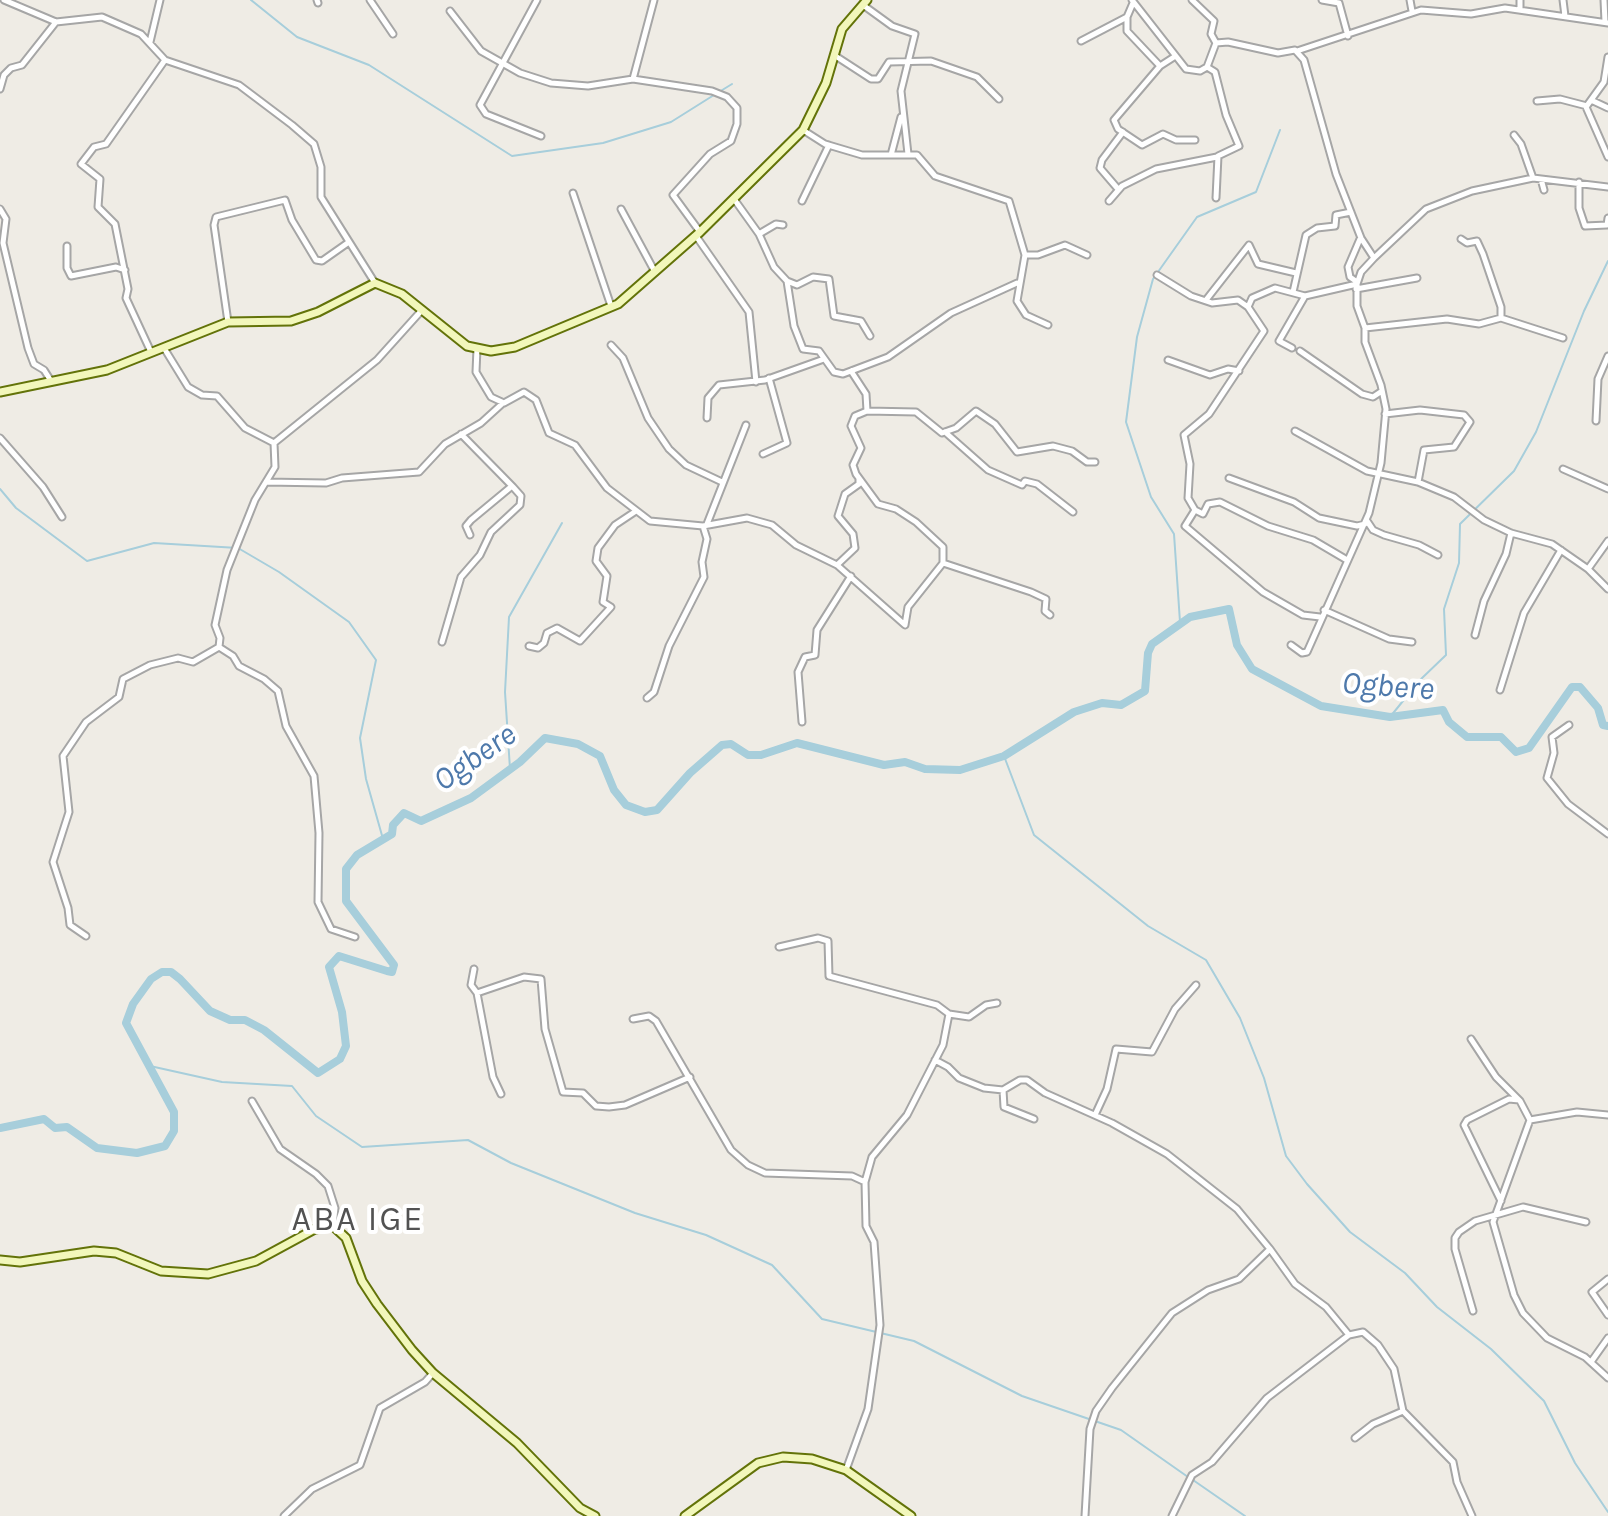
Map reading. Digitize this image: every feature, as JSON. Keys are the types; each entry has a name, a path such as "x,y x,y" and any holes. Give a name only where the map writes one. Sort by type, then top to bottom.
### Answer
{"street":[{"path":"4,0 56,22 102,17 141,34 165,60 239,85 314,144 321,167 321,197 375,283 402,294 467,346 491,351 515,347 627,299 698,234 803,130 826,83 842,29 864,2 892,26 915,34 901,91 908,154"},
{"path":"150,43 160,0"},
{"path":"370,0 393,34"},
{"path":"537,0 480,105 486,114 541,136"},
{"path":"633,79 654,0"},
{"path":"1133,1 1174,57 1186,69 1200,71 1207,67 1216,43 1211,34 1214,21 1192,0"},
{"path":"1322,0 1339,3 1348,36"},
{"path":"1410,0 1412,11"},
{"path":"1497,0 1497,10"},
{"path":"1520,0 1520,10"},
{"path":"1563,0 1565,16"},
{"path":"1216,43 1238,43 1278,53 1297,51 1348,36 1412,11 1471,14 1520,10 1606,23 1604,0"},
{"path":"1133,1 1127,17 1127,31 1160,66"},
{"path":"450,11 481,51 551,83 588,86 633,79 712,91 727,97 737,108 737,124 731,141 710,154 673,195 749,312 756,382"},
{"path":"1081,41 1127,17"},
{"path":"0,89 4,75 11,68 22,65 56,22"},
{"path":"1297,51 1304,60 1351,212 1361,238 1374,258"},
{"path":"834,54 871,79 878,79 889,62 931,61 977,77 999,99"},
{"path":"1174,57 1160,66 1114,120 1123,132 1142,145 1163,134 1176,140 1195,140"},
{"path":"1589,103 1604,82 1608,57"},
{"path":"152,353 129,308 115,224 98,207 100,179 81,164 94,147 106,144 165,60"},
{"path":"1109,201 1118,189 1156,169 1218,156 1239,146 1226,115 1215,72 1207,67"},
{"path":"1537,101 1560,99 1608,108"},
{"path":"1589,103 1608,157"},
{"path":"891,155 902,116"},
{"path":"803,130 829,145 862,155 917,155 935,176 1009,201 1025,255 1017,283 1017,301 1021,309 1048,325"},
{"path":"1118,189 1100,168 1102,160 1123,132"},
{"path":"1514,135 1521,144 1533,178"},
{"path":"802,201 829,145"},
{"path":"1216,198 1218,156"},
{"path":"1291,645 1302,653 1307,652 1320,617 1366,522 1377,474 1385,414 1383,390 1367,351 1365,328 1359,317 1357,285 1361,272 1426,209 1472,191 1533,178 1608,187"},
{"path":"1541,179 1544,190"},
{"path":"1579,182 1579,208 1585,226 1607,225 1608,218"},
{"path":"573,193 611,306"},
{"path":"734,199 759,234 774,267 787,281 797,285 813,277 829,279 834,316 861,321 870,336"},
{"path":"228,322 214,225 216,217 285,200 292,220 316,260 322,261 349,242"},
{"path":"621,209 655,272"},
{"path":"1293,292 1310,231 1335,226 1336,215 1351,212"},
{"path":"1,213 3,243 28,348 34,364 44,370 51,381"},
{"path":"759,234 776,224 783,225"},
{"path":"1357,285 1350,277 1348,267 1361,238"},
{"path":"1461,239 1467,243 1477,241 1501,307 1501,318"},
{"path":"1025,255 1038,255 1065,245 1087,255"},
{"path":"1206,300 1249,245 1258,264 1296,273"},
{"path":"67,246 67,268 71,276 116,267 125,270"},
{"path":"1157,275 1188,294 1212,303 1238,300 1248,307 1264,331 1209,414 1184,435 1190,464 1187,495 1195,510 1203,514 1208,504 1220,502 1268,526 1313,540 1348,560"},
{"path":"1248,307 1252,298 1266,289 1305,296 1357,285 1417,278"},
{"path":"787,281 794,326 803,349 819,351 834,372 851,371 888,357 940,319 1017,283"},
{"path":"0,392 107,370 228,322 291,321 318,312 375,283"},
{"path":"1292,348 1279,341 1305,296"},
{"path":"274,443 377,360 422,310"},
{"path":"1365,328 1447,319 1479,324 1501,318 1563,338"},
{"path":"611,345 623,358 648,418 669,449 686,465 722,482"},
{"path":"164,348 188,387 202,395 217,396 245,428 274,443"},
{"path":"477,348 476,372 491,397 504,403"},
{"path":"1300,351 1362,394 1373,397 1383,390"},
{"path":"1596,421 1598,379 1608,356"},
{"path":"707,418 708,398 719,385 756,382 824,359"},
{"path":"1168,360 1210,375 1228,369 1239,371"},
{"path":"851,371 866,394 867,411"},
{"path":"763,454 787,443 769,378"},
{"path":"266,482 326,483 342,478 419,472 445,444 524,392 536,400 549,433 575,445 607,488 636,511 666,525 704,525 747,518 772,525 796,545 837,565 905,625 908,607 943,563 943,547 923,527 896,509 878,504 859,478 853,465 861,448 851,426 855,416 867,411 916,412 935,430 945,432 988,470 1022,485 1025,481 1037,484 1073,512"},
{"path":"1385,414 1420,410 1470,419 1454,447 1424,450 1418,482"},
{"path":"945,432 956,428 976,411 995,424 1017,452 1053,446 1072,451 1087,462 1095,462"},
{"path":"647,698 654,692 669,646 704,577 702,562 707,539 704,525 746,425"},
{"path":"1295,431 1320,448 1377,474 1418,482 1454,497 1472,512 1511,533 1544,541 1588,569 1608,589"},
{"path":"442,642 461,577 480,555 491,532 520,505 521,496 461,434"},
{"path":"0,438 43,487 62,517"},
{"path":"219,647 220,638 215,625 227,570 275,467 274,443"},
{"path":"1563,469 1608,489"},
{"path":"837,565 855,548 853,534 838,516 845,494 859,484 859,478"},
{"path":"1229,478 1294,502 1319,518 1357,526 1366,522"},
{"path":"470,535 466,526 471,520 512,486"},
{"path":"1195,510 1185,526 1196,539 1263,592 1303,615 1320,617"},
{"path":"529,646 538,648 544,643 547,633 557,628 580,641 611,607 603,602 607,576 596,561 598,548 615,525 636,511"},
{"path":"1366,522 1373,530 1419,545 1438,555"},
{"path":"1475,635 1484,601 1506,554 1511,533"},
{"path":"1588,569 1608,541"},
{"path":"1500,690 1524,613 1561,550"},
{"path":"943,563 1046,599 1045,611 1050,615"},
{"path":"802,722 798,672 805,657 815,655 817,630 851,576"},
{"path":"1324,610 1389,639 1412,642"},
{"path":"86,936 70,925 68,908 53,862 69,812 63,756 86,722 119,697 123,679 150,665 178,658 193,662 219,647"},
{"path":"219,647 233,656 239,666 264,679 278,691 286,726 314,776 319,833 318,902 331,929 355,937"},
{"path":"1569,725 1552,737 1554,753 1547,778 1568,804 1608,834"},
{"path":"779,947 818,938 828,941 829,976 937,1005 949,1014 969,1017 986,1005 997,1003"},
{"path":"474,969 471,985 477,993 493,1077 501,1094"},
{"path":"477,993 524,977 541,979 545,1029 563,1092 583,1093 596,1106 625,1105 690,1077"},
{"path":"1095,1115 1107,1089 1116,1049 1152,1052 1175,1009 1196,985"},
{"path":"846,1470 868,1409 880,1325 874,1242 866,1226 865,1182 872,1157 907,1115 943,1045 949,1014"},
{"path":"633,1019 649,1016 656,1021 731,1150 748,1165 765,1173 852,1176 865,1182"},
{"path":"1471,1039 1496,1077 1520,1101 1530,1120 1493,1222 1500,1252 1523,1313 1547,1338 1591,1362 1608,1378"},
{"path":"935,1060 968,1083 1003,1090 1020,1080 1027,1080 1045,1093 1095,1115 1177,1162 1237,1209 1295,1284 1326,1307 1349,1335"},
{"path":"1003,1090 1004,1107 1034,1119"},
{"path":"1501,1201 1464,1125 1509,1099 1520,1101"},
{"path":"252,1101 280,1149 328,1186 335,1208 333,1226"},
{"path":"1530,1120 1577,1112 1608,1115"},
{"path":"1473,1311 1455,1238 1475,1221 1523,1207 1586,1222"},
{"path":"0,1260 20,1262 94,1251 116,1253 161,1271 208,1274 256,1261 315,1229 333,1226"},
{"path":"333,1226 346,1238 357,1270 377,1304 433,1373 499,1427 580,1508 595,1516"},
{"path":"1085,1516 1090,1429 1096,1411 1172,1313 1208,1290 1239,1279 1270,1249"},
{"path":"1608,1279 1592,1292 1608,1315"},
{"path":"1172,1516 1185,1483 1212,1462 1267,1398 1349,1335 1363,1332 1378,1345 1394,1369 1403,1411 1453,1462 1457,1482 1472,1516"},
{"path":"1591,1362 1608,1338"},
{"path":"284,1516 312,1489 360,1465 380,1408 425,1382 433,1373"},
{"path":"1355,1438 1373,1424 1403,1411"},
{"path":"685,1516 733,1479 771,1458 812,1459 846,1470 911,1516"}],"waterway":[{"path":"251,0 297,37 369,65 512,156 603,143 671,122 714,95"},
{"path":"719,92 732,84"},
{"path":"1180,622 1174,534 1151,497 1126,422 1137,337 1153,279 1197,217 1256,192 1280,130"},
{"path":"1390,717 1420,680 1446,655 1444,609 1459,563 1460,524 1514,471 1536,432 1584,311 1608,261"},
{"path":"0,489 16,508 87,561 154,543 238,548 279,572 349,622 376,660 360,738 366,779 383,839"},
{"path":"510,769 505,692 509,617 562,523"},
{"name":"Ogbere","path":"0,1128 44,1119 55,1128 67,1127 97,1148 137,1153 165,1146 174,1131 174,1112 126,1023 133,1004 151,979 162,972 171,972 180,979 210,1011 230,1020 245,1020 264,1030 318,1073 340,1059 346,1046 342,1012 329,967 339,956 392,972 394,965 346,901 346,869 357,855 392,834 393,825 404,813 421,821 471,798 520,762 545,738 578,744 600,756 614,790 626,805 645,812 657,810 690,773 722,745 731,744 748,755 761,755 797,743 884,765 905,762 925,769 960,770 1004,756 1074,712 1102,703 1121,705 1145,691 1148,653 1152,644 1190,617 1229,609 1237,645 1252,669 1321,706 1390,717 1443,710 1449,722 1467,737 1501,737 1516,752 1529,748 1572,687 1580,687 1598,708 1603,725 1608,726"},
{"path":"1004,756 1034,835 1148,926 1206,960 1240,1018 1264,1078 1286,1156 1350,1232 1405,1273 1437,1307 1491,1349 1544,1401 1575,1463 1608,1512"},
{"path":"150,1066 222,1082 292,1086 316,1116 362,1147 468,1140 511,1163 635,1213 706,1235 772,1265 822,1319 914,1341 1022,1396 1121,1430 1188,1477"},
{"path":"1193,1480 1245,1516"}],"district":[{"name":"ABA IGE","path":"358,1220"}]}
